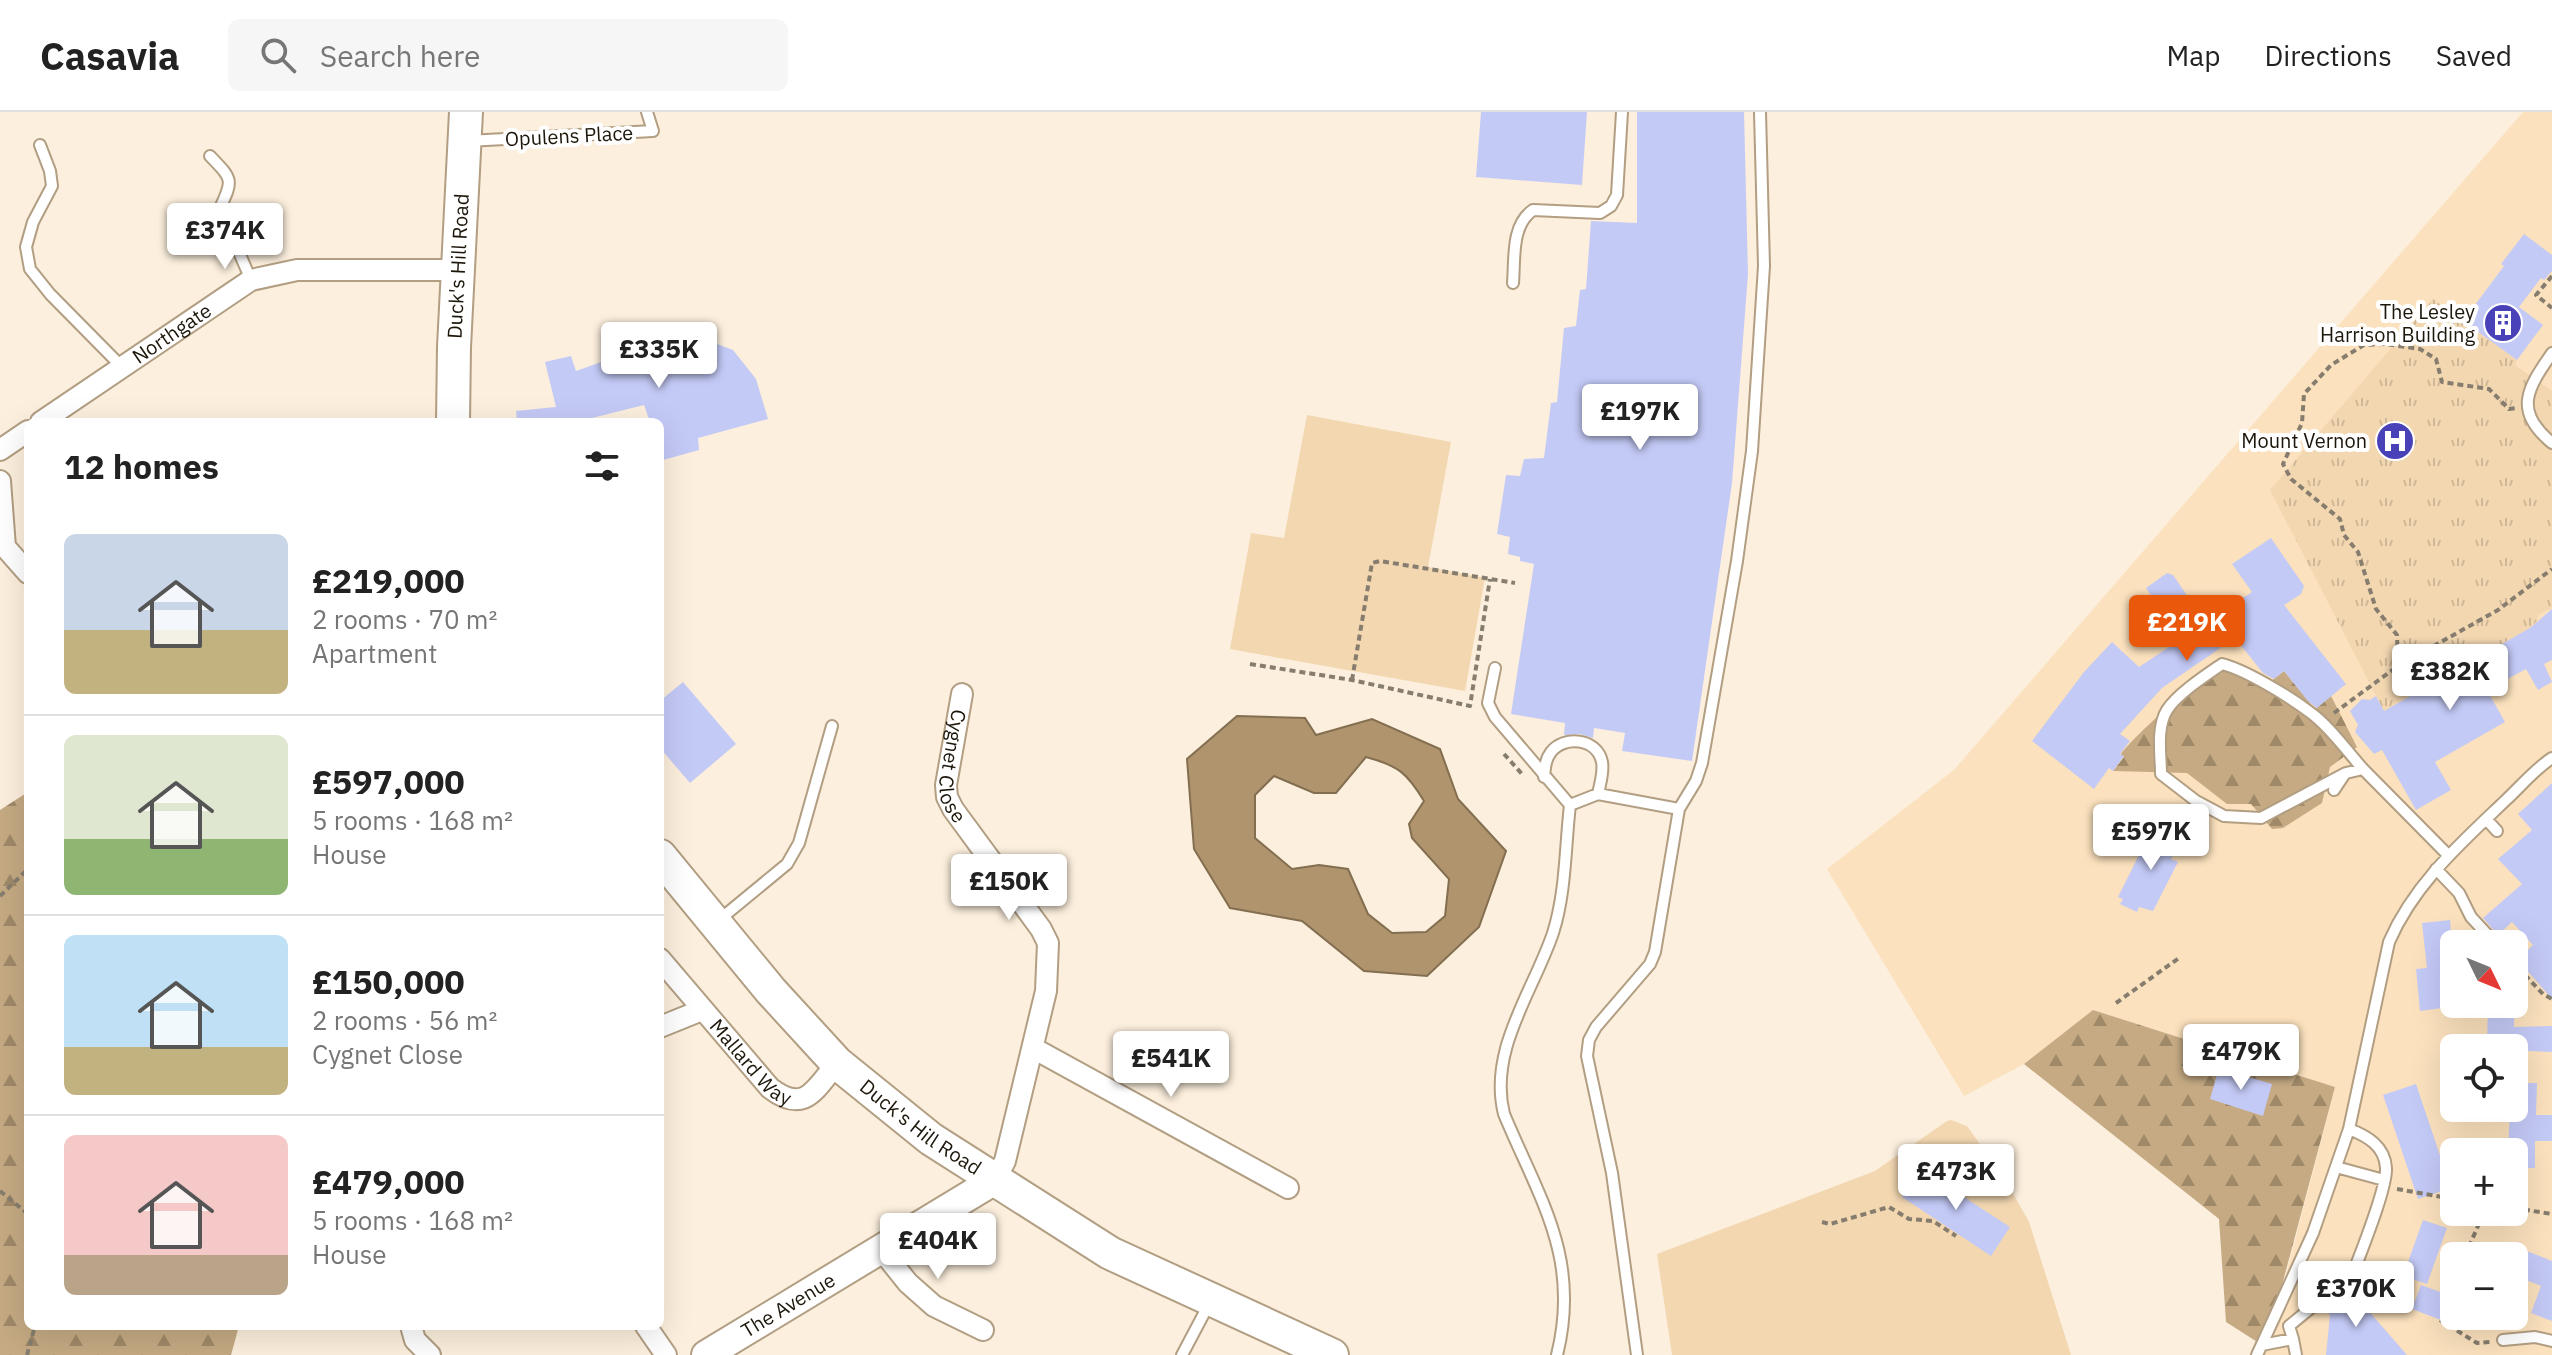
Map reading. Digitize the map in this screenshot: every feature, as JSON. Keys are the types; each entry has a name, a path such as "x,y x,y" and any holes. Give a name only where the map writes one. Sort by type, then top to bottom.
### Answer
{"main road":[{"name":"Duck's Hill Road","path":"453,418 465,126"},
{"name":"Duck's Hill Road","path":"664,861 714,924 837,1063 931,1139 1110,1253 1332,1355"}],"street":[{"name":"Northgate","path":"47,418 251,280 297,270 458,270"},
{"path":"0,450 24,434"},
{"path":"0,481 5,547 24,568"},
{"name":"Cygnet Close","path":"962,694 946,785 947,797 1021,899 1048,943 1046,991 1005,1161 995,1180"},
{"name":"Mallard Way","path":"664,964 770,1088 784,1099 799,1101 810,1095 837,1063"},
{"name":"Mallard Way","path":"664,1025 702,1010"},
{"path":"1033,1048 1288,1188"},
{"name":"The Avenue","path":"706,1355 995,1180"},
{"path":"880,1248 908,1283 934,1306 983,1330"},
{"path":"412,1330 415,1340 430,1355"},
{"path":"649,1330 666,1355"}],"lane":[{"name":"Opulens Place","path":"465,126 653,131 647,112"},
{"path":"1513,283 1518,225 1525,215 1533,210 1600,213 1611,206 1617,195 1622,112"},
{"path":"1637,1355 1612,1173 1587,1056 1589,1040 1596,1027 1650,964 1655,952 1679,809 1696,781 1702,763 1747,498 1764,266 1760,112"},
{"path":"40,145 52,186 33,222 26,247 30,269 50,294 122,367"},
{"path":"210,156 229,176 231,186 220,208 251,280"},
{"path":"2552,353 2531,383 2527,406 2534,428 2552,443"},
{"path":"2363,769 2346,773 2261,818 2224,816 2196,801 2161,774 2160,733 2167,710 2196,682 2222,664 2236,667 2312,713 2448,855"},
{"path":"1495,668 1488,703 1495,717 1570,805 1563,885 1553,932 1506,1047 1500,1083 1504,1114 1556,1235 1566,1278 1565,1324 1557,1355"},
{"path":"714,924 787,864 799,843 832,726"},
{"path":"1544,777 1546,763 1554,749 1564,742 1585,743 1598,753 1602,761 1598,794"},
{"path":"2259,1350 2313,1233 2349,1129 2389,942 2398,921 2448,855 2552,758"},
{"path":"2334,790 2346,773"},
{"path":"1570,805 1598,794 1679,809"},
{"path":"2486,819 2497,831"},
{"path":"2436,869 2459,893 2471,917 2483,930"},
{"path":"2349,1129 2369,1136 2378,1146 2386,1168 2354,1271"},
{"path":"2336,1167 2383,1183"},
{"path":"1182,1355 1211,1299"},
{"path":"2296,1355 2289,1326 2312,1307"},
{"path":"2503,1340 2535,1337 2552,1341"},
{"path":"2259,1350 2293,1339"}],"path":[{"path":"2552,277 2536,295 2552,308"},
{"path":"2398,666 2397,635 2376,609 2358,552 2344,535 2340,519 2291,479 2283,464 2302,423 2304,394 2331,365 2364,345 2385,344 2420,349 2436,359 2442,382 2489,389 2509,409 2527,406"},
{"path":"1352,680 1372,563 1380,561 1515,583"},
{"path":"2320,722 2351,703 2398,666 2498,610 2552,569"},
{"path":"1250,664 1352,680 1470,706 1490,579"},
{"path":"0,896 24,873"},
{"path":"2116,1003 2179,958"},
{"path":"2528,978 2552,999"},
{"path":"2383,1183 2440,1196"},
{"path":"0,1191 24,1211"},
{"path":"1822,1222 1830,1224 1889,1207 1909,1219 1933,1221 1956,1236"},
{"path":"2528,1210 2552,1214"},
{"path":"2312,1307 2354,1271"},
{"path":"27,1355 34,1330"},
{"path":"2456,1330 2477,1343 2503,1340"}],"shaded area":[{"name":"Mount Vernon","path":"2523,112 2552,112 2552,1355 2265,1355 2335,1087 2093,1010 2024,1064 1964,1096 1827,869 1954,770"},
{"path":"1237,716 1305,718 1316,735 1372,719 1440,749 1458,799 1506,851 1479,927 1427,976 1364,971 1302,921 1230,908 1194,849 1187,759","holes":["1366,757 1401,772 1424,801 1409,824 1412,838 1449,879 1445,916 1426,932 1392,933 1368,914 1348,869 1319,865 1292,869 1255,838 1255,795 1274,776 1314,793 1336,793"]}],"green space":[{"path":"2433,299 2517,360 2515,365 2552,391 2552,608 2538,615 2530,628 2384,711 2270,490"},
{"path":"1307,415 1451,442 1428,567 1485,578 1465,691 1230,649 1251,533 1284,538"},
{"path":"2233,671 2270,682 2284,671 2315,709 2331,696 2357,747 2330,767 2322,803 2283,828 2272,829 2251,804 2227,804 2187,773 2113,771 2128,746 2180,697 2214,672"},
{"path":"24,795 24,1330 238,1330 231,1355 0,1355 0,810"},
{"path":"2093,1010 2335,1087 2270,1330 2262,1345 2226,1322 2219,1219 2024,1064"},
{"path":"1951,1120 1967,1126 2006,1181 2029,1222 2071,1355 1672,1355 1657,1254 1875,1171"}],"building":[{"path":"1481,112 1587,112 1582,185 1476,177"},
{"path":"1637,112 1744,112 1748,274 1732,483 1692,761 1622,751 1625,733 1594,728 1593,738 1580,734 1564,735 1565,723 1511,714 1534,564 1508,554 1510,537 1497,534 1506,475 1520,476 1524,459 1544,458 1551,403 1557,402 1564,328 1576,326 1580,290 1586,289 1591,221 1637,223"},
{"path":"2524,234 2552,255 2552,271 2544,280 2541,278 2519,307 2543,325 2517,360 2463,321"},
{"path":"670,326 677,337 699,337 733,350 756,379 768,419 698,438 699,450 664,460 664,418 649,418 644,405 592,418 517,418 516,411 556,407 545,362 571,356 576,371 632,351 629,338"},
{"path":"2271,538 2304,586 2301,594 2284,605 2346,684 2317,708 2284,671 2274,679 2263,673 2235,638 2162,688 2120,734 2130,741 2120,754 2124,756 2113,771 2109,768 2094,789 2032,741 2084,672 2112,642 2139,667 2181,639 2146,588 2167,573 2173,575 2206,623 2252,592 2232,564"},
{"path":"2552,609 2552,660 2544,664 2552,682 2538,690 2526,669 2487,690 2505,722 2435,762 2451,790 2416,810 2382,750 2374,754 2355,732 2358,725 2350,711 2362,699 2370,700 2376,696 2384,711 2530,628"},
{"path":"683,682 736,744 690,783 664,753 664,698"},
{"path":"2552,783 2552,999 2528,972 2528,950 2533,945 2528,940 2528,930 2519,930 2512,922 2503,930 2494,930 2483,918 2522,884 2498,859 2532,830 2518,814"},
{"path":"2163,824 2177,831 2171,843 2177,846 2171,859 2178,862 2153,911 2139,907 2137,912 2120,904 2123,899 2118,897 2150,833 2157,835"},
{"path":"2450,920 2451,930 2440,930 2440,1008 2420,1011 2416,969 2427,968 2422,923"},
{"path":"2488,1018 2514,1018 2514,1027 2552,1026 2552,1052 2528,1051 2528,1034 2487,1034"},
{"path":"2219,1068 2272,1084 2263,1116 2210,1099"},
{"path":"2528,1083 2537,1083 2536,1115 2552,1115 2552,1141 2535,1141 2535,1168 2528,1168 2528,1138 2509,1138 2509,1122 2528,1122"},
{"path":"2416,1084 2440,1155 2440,1192 2418,1199 2383,1095"},
{"path":"1921,1169 2010,1227 1991,1256 1902,1197"},
{"path":"2423,1220 2447,1228 2427,1284 2403,1276"},
{"path":"2528,1252 2552,1261 2552,1321 2531,1313 2541,1286 2528,1281"},
{"path":"2346,1285 2407,1355 2326,1355 2330,1315 2323,1306"},
{"path":"2421,1285 2440,1292 2440,1320 2412,1309"}],"place":[{"name":"The Lesley Harrison Building","path":"2503,323"},
{"name":"Mount Vernon","path":"2395,441"}]}
